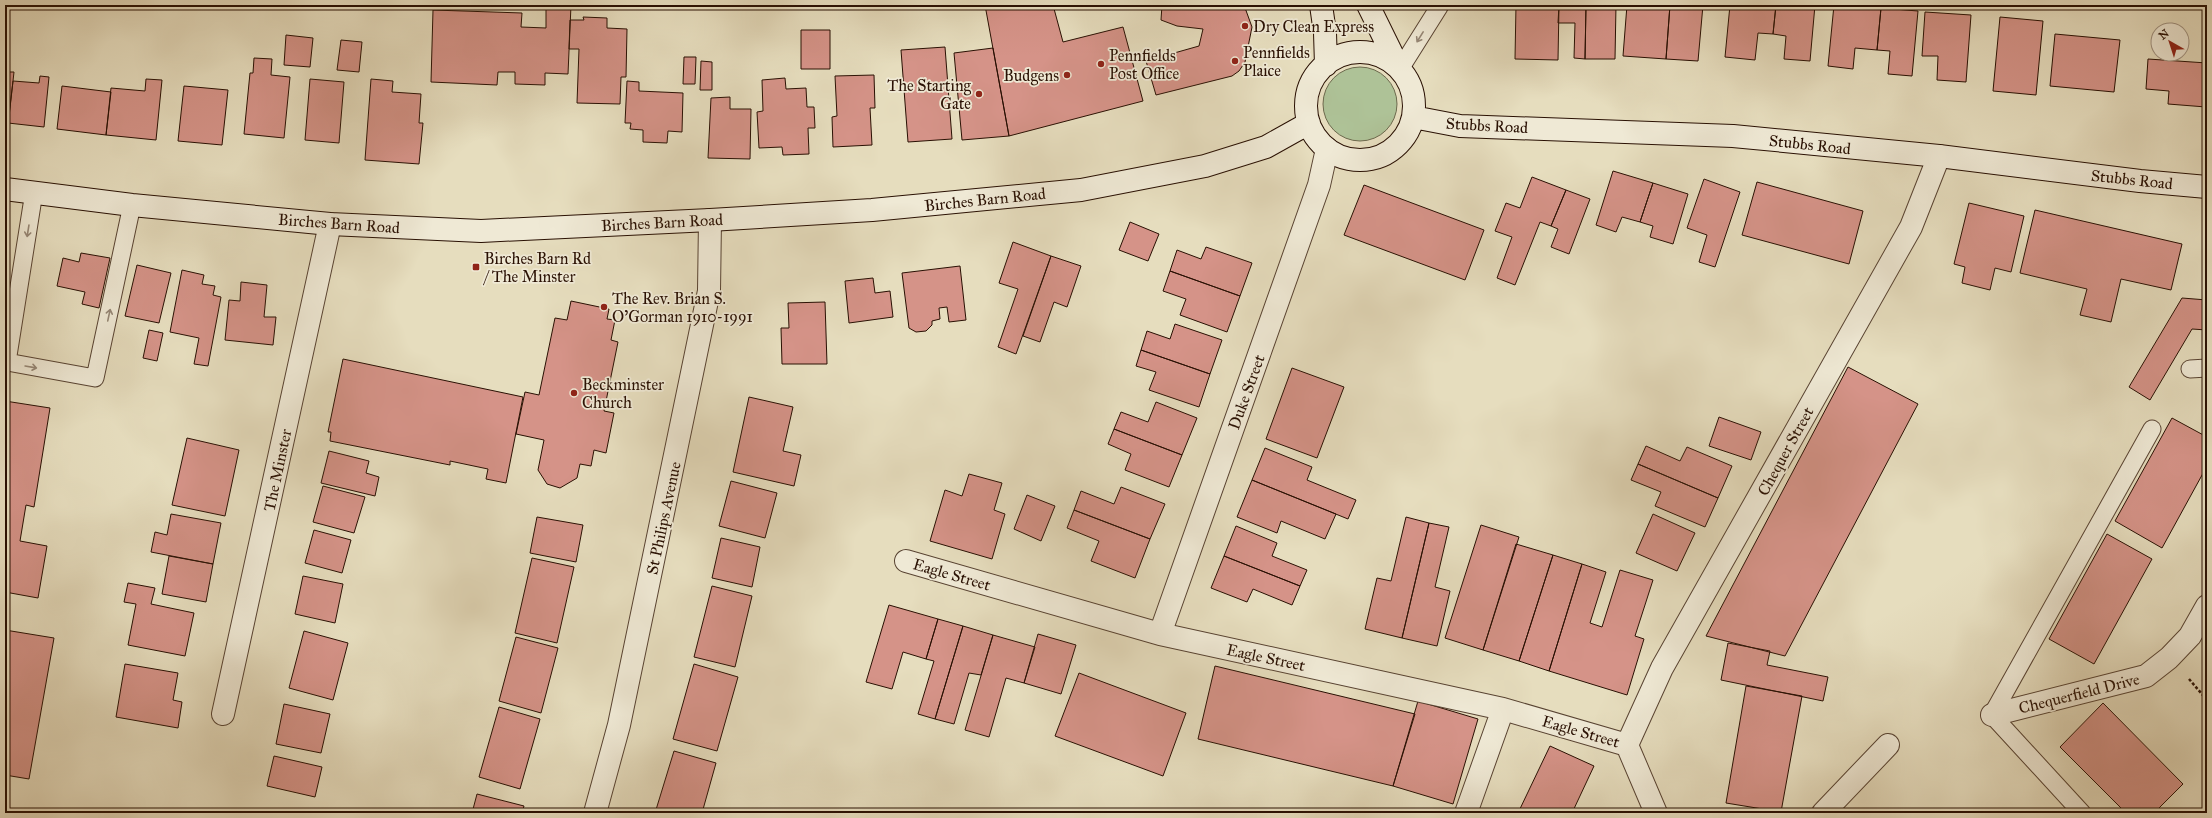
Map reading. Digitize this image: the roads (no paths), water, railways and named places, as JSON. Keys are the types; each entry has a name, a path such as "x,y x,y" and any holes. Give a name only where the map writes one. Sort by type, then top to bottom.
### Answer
{"street":[{"path":"1321,5 1325,33 1326,64"},
{"path":"1368,5 1400,69 1410,84 1414,100 1413,117 1406,135 1394,149 1377,157 1359,160 1340,157 1327,148 1309,123 1306,108 1308,92 1315,76 1326,64 1339,56 1355,52 1366,52 1387,59 1400,69"},
{"name":"Stubbs Road","path":"1413,117 1460,126 1734,136 1939,156 2140,181 2207,187"},
{"name":"Birches Barn Road","path":"5,189 132,205 330,224 482,231 710,220 872,210 1080,190 1205,166 1266,147 1309,123"},
{"name":"Duke Street","path":"1160,634 1319,185 1327,148"},
{"name":"Chequer Street","path":"1627,745 1662,668 1911,227 1939,156"},
{"name":"St Philips Avenue","path":"595,813 619,725 700,337 709,290 710,220"},
{"name":"The Minster","path":"223,714 330,224"},
{"name":"Eagle Street","path":"906,561 1160,634 1503,709 1627,745"},
{"name":"Chequerfield Drive","path":"1992,715 2146,676 2169,658 2190,636 2207,606"},
{"path":"1466,813 1503,709"},
{"path":"1627,745 1656,813"},
{"path":"1823,813 1888,745"}],"lane":[{"path":"1400,69 1439,7 1438,5"},
{"path":"34,192 7,362 95,378 132,205"},
{"path":"2190,369 2207,368"},
{"path":"2082,813 1992,715 2152,429"}],"place":[{"name":"Dry Clean Express","path":"1245,26"},
{"name":"Pennfields Plaice","path":"1235,61"},
{"name":"Pennfields Post Office","path":"1101,64"},
{"name":"Budgens","path":"1067,75"},
{"name":"The Starting Gate","path":"979,94"},
{"name":"Birches Barn Rd / The Minster","path":"476,267"},
{"name":"The Rev. Brian S. O'Gorman 1910-1991","path":"604,307"},
{"name":"Beckminster Church","path":"574,393"}]}
